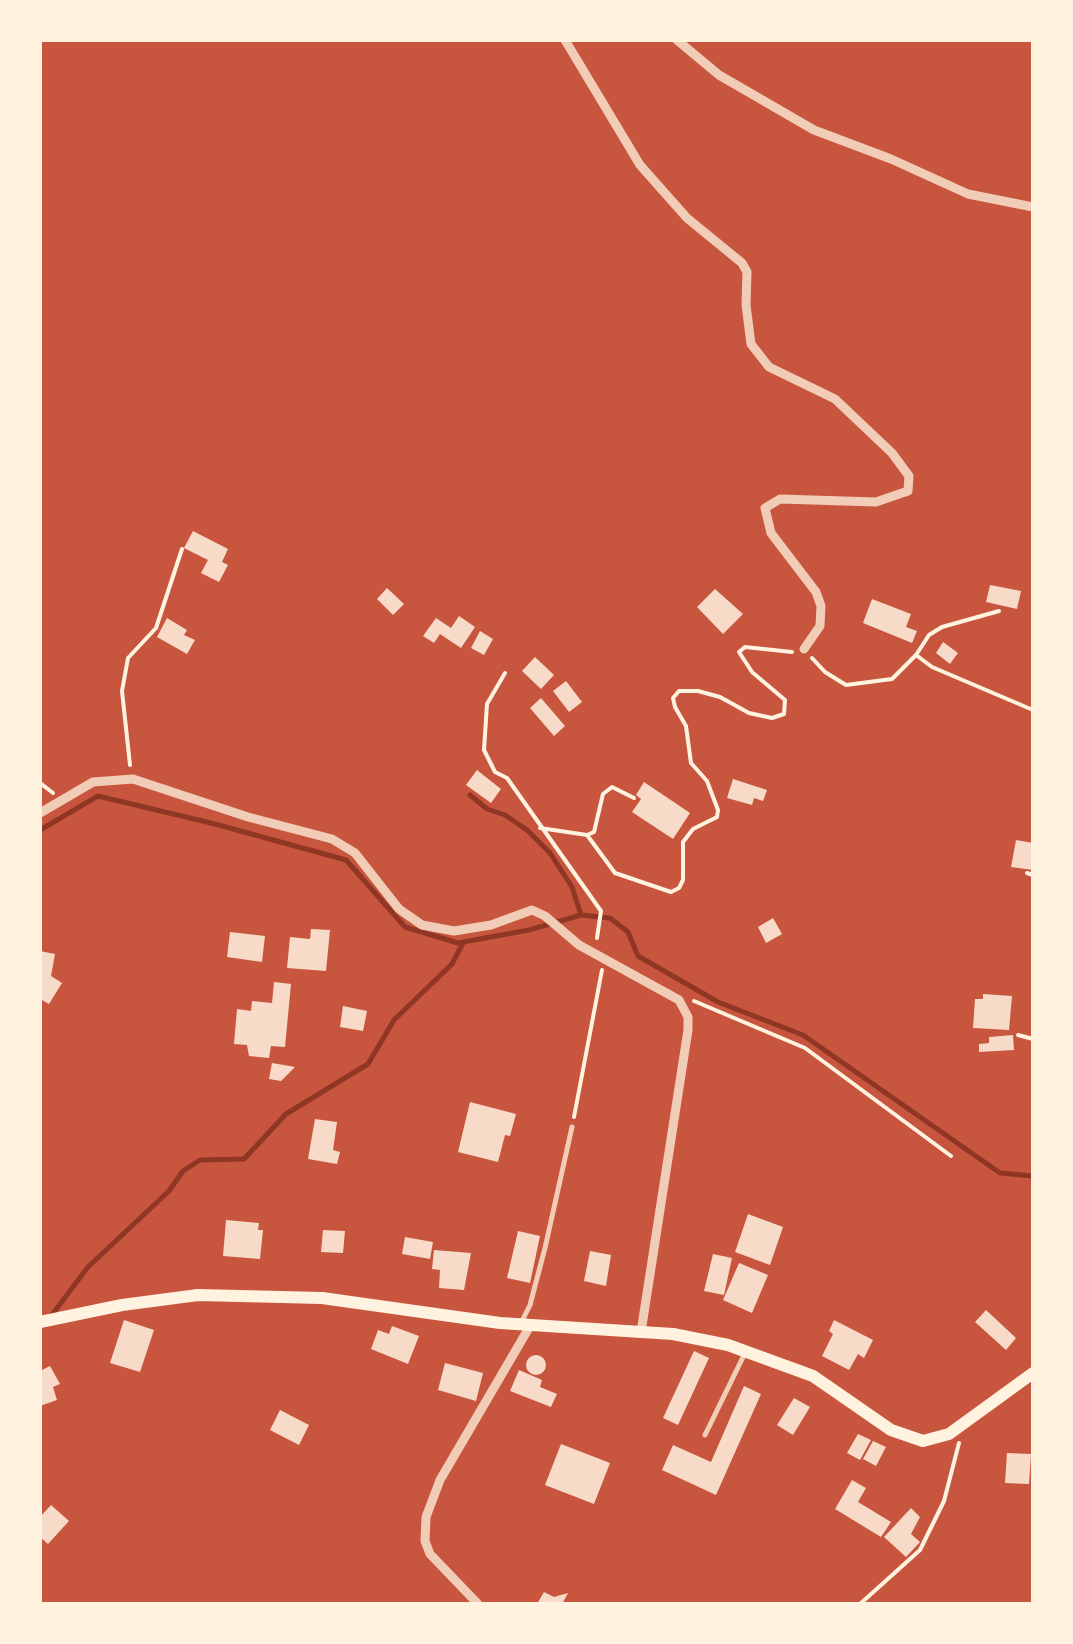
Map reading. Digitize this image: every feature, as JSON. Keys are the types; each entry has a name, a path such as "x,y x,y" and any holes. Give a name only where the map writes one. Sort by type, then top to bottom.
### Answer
{"main road":[{"path":"41,1322 122,1305 216,1295 322,1298 525,1326 704,1339 746,1350 813,1376 891,1430 912,1440 934,1440 964,1424 1033,1373"}],"street":[{"path":"565,40 640,165 687,218 742,263 747,272 751,344 760,356 770,367 835,399 909,476 908,491 876,502 780,499 766,508 771,533 816,592 821,606 820,626 804,649"},
{"path":"678,40 719,75 814,130 968,194 1033,207"},
{"path":"40,813 92,782 133,779 248,817 332,839 355,853 399,909 422,925 454,932 491,925 532,910 579,945 679,1000 688,1017 688,1030 641,1332"},
{"path":"478,1604 430,1554 425,1541 426,1517 440,1480 525,1326"}],"lane":[{"path":"525,1326 572,1127"},
{"path":"705,1435 746,1350"}],"path":[{"path":"133,779 122,691 128,658 156,628 182,548"},
{"path":"587,836 615,873 671,892 679,888 683,880 683,842 693,828 717,817 718,810 706,781 691,762 686,726 673,698 678,690 720,697 749,713 772,718 784,714 785,700 752,672 739,652 746,647 786,654 804,649 825,672 846,685 892,679 929,636 942,627 999,610"},
{"path":"916,655 932,666 1033,710"},
{"path":"505,673 487,704 484,750 495,772 506,778 601,911 598,929"},
{"path":"540,828 587,836 594,832 603,794 612,787 634,798"},
{"path":"572,1127 600,988 602,956"},
{"path":"679,1000 690,999 805,1048 951,1156"},
{"path":"1018,1035 1033,1039"},
{"path":"860,1604 920,1550 944,1501 964,1424"}],"building":[{"path":"193,531 228,549 222,562 228,565 219,582 201,573 208,560 184,548"},
{"path":"990,585 1021,591 1017,609 986,602"},
{"path":"387,588 404,604 393,615 377,599"},
{"path":"715,589 743,614 723,634 697,607"},
{"path":"872,599 911,614 906,627 917,631 912,643 863,623"},
{"path":"459,616 475,627 461,648 440,634 434,643 423,636 436,618 451,628"},
{"path":"167,618 195,640 187,654 157,637"},
{"path":"480,631 493,639 484,655 471,648"},
{"path":"943,642 958,653 950,664 936,653"},
{"path":"535,657 554,675 541,689 522,671"},
{"path":"566,681 582,702 569,712 553,691"},
{"path":"541,698 565,726 554,736 530,708"},
{"path":"477,770 501,789 491,803 466,785"},
{"path":"733,779 767,790 763,801 754,798 752,805 727,798"},
{"path":"644,782 690,813 673,839 632,812 641,799 636,795"},
{"path":"1016,840 1033,843 1033,870 1011,867"},
{"path":"773,918 782,934 766,943 758,927"},
{"path":"311,929 330,930 326,971 287,968 290,937 310,939"},
{"path":"230,932 265,936 262,962 227,957"},
{"path":"40,951 55,954 51,976 62,983 49,1004 40,999"},
{"path":"274,982 291,984 285,1047 271,1046 269,1058 249,1056 247,1045 234,1044 237,1009 251,1011 252,1001 272,1003"},
{"path":"983,994 1012,996 1009,1030 973,1028 975,999 983,999"},
{"path":"343,1006 367,1011 363,1031 340,1027"},
{"path":"1013,1035 1014,1050 979,1052 979,1044 989,1043 989,1037"},
{"path":"272,1063 295,1067 281,1081 269,1079"},
{"path":"470,1102 516,1114 498,1162 458,1152"},
{"path":"315,1119 337,1122 333,1150 340,1152 337,1164 308,1159"},
{"path":"748,1214 783,1227 770,1265 735,1252"},
{"path":"226,1220 259,1223 258,1230 263,1230 260,1259 223,1256"},
{"path":"323,1230 345,1231 343,1253 321,1252"},
{"path":"518,1231 540,1236 530,1283 507,1278"},
{"path":"405,1237 433,1242 430,1259 402,1254"},
{"path":"434,1250 471,1253 464,1290 439,1288 440,1270 432,1269"},
{"path":"590,1251 611,1255 606,1286 584,1281"},
{"path":"713,1254 732,1258 724,1295 704,1291"},
{"path":"739,1263 768,1275 752,1313 723,1300"},
{"path":"986,1310 1016,1338 1006,1350 975,1322"},
{"path":"124,1320 154,1330 140,1372 110,1363"},
{"path":"834,1320 873,1340 864,1358 858,1354 849,1370 822,1356 833,1334 829,1331"},
{"path":"392,1326 419,1336 408,1364 371,1349 378,1330 389,1334"},
{"path":"694,1351 709,1358 678,1425 663,1418"},
{"path":"536,1355 546,1365 536,1375 526,1365"},
{"path":"445,1363 483,1373 476,1401 438,1390"},
{"path":"50,1366 60,1384 53,1387 57,1400 40,1406 40,1371"},
{"path":"519,1370 542,1380 540,1387 557,1394 551,1407 510,1391"},
{"path":"744,1386 761,1394 716,1495 662,1470 673,1445 711,1462"},
{"path":"794,1398 810,1407 793,1435 777,1425"},
{"path":"280,1410 309,1425 299,1445 270,1430"},
{"path":"858,1434 871,1440 860,1460 847,1453"},
{"path":"873,1441 886,1447 876,1466 863,1459"},
{"path":"561,1444 610,1463 594,1504 545,1485"},
{"path":"1007,1453 1031,1454 1029,1484 1005,1483"},
{"path":"852,1480 866,1488 858,1502 891,1522 881,1537 835,1509"},
{"path":"51,1505 69,1521 48,1544 40,1537 40,1517"},
{"path":"911,1508 920,1517 911,1534 920,1542 906,1557 884,1537"},
{"path":"544,1592 554,1597 568,1593 562,1604 537,1604"}],"waterway":[{"path":"470,795 487,809 505,815 527,830 550,853 572,887 581,915"},
{"path":"40,830 98,796 215,824 346,860 405,927 458,943 529,930 581,915 610,918 628,932 638,956 718,1002 803,1035 1000,1173 1033,1176"},
{"path":"51,1316 88,1267 169,1191 183,1171 200,1160 244,1159 286,1114 368,1064 394,1020 452,964 463,943"}]}
